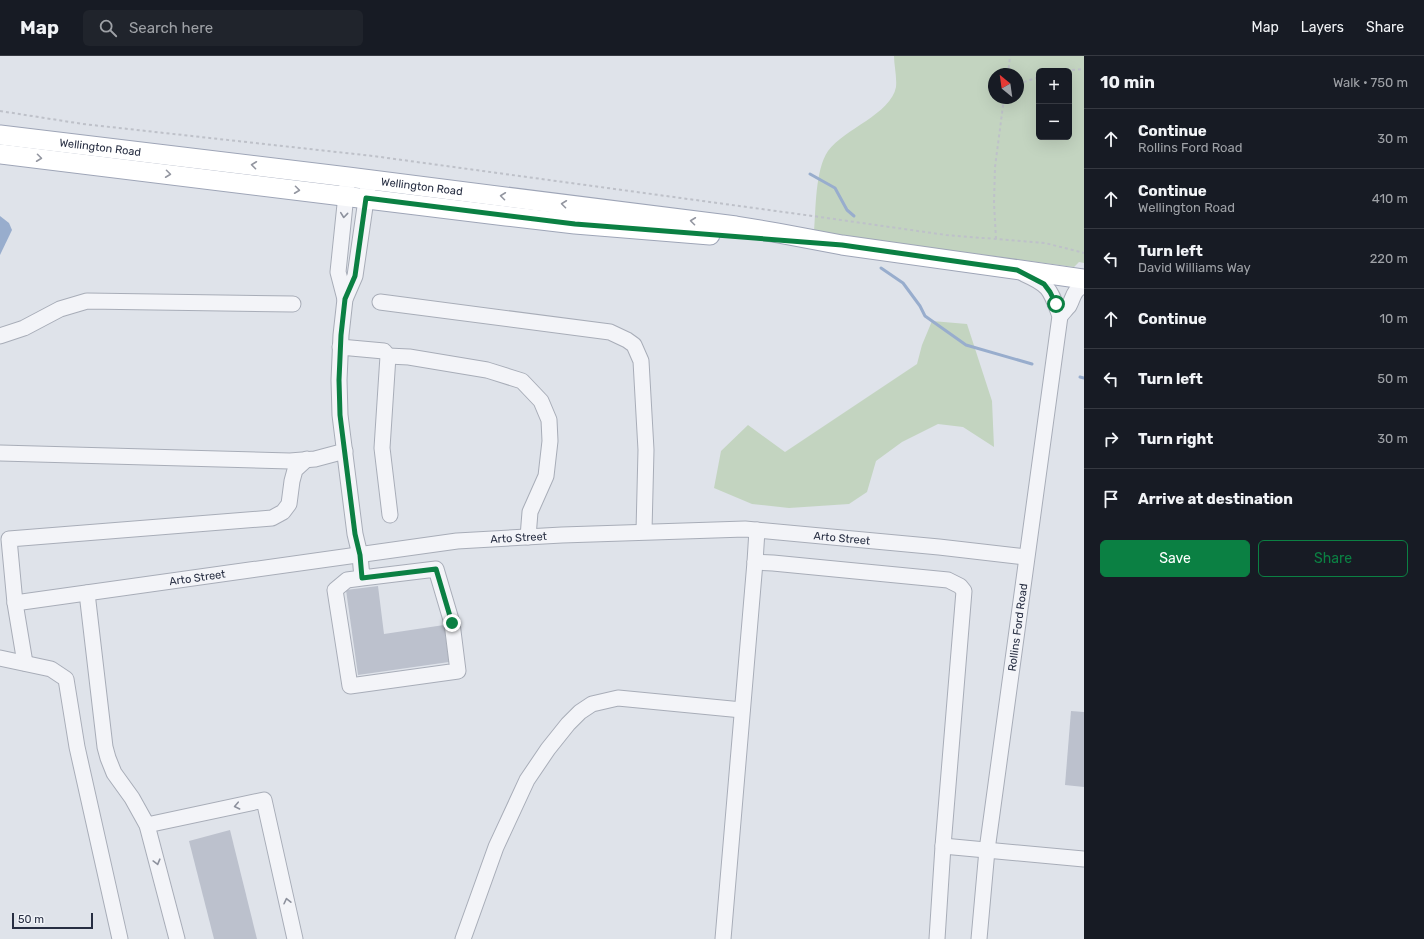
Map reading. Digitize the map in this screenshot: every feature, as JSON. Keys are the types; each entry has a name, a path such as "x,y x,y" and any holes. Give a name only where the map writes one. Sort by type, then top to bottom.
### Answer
{"main road":[{"name":"Wellington Road","path":"0,135 348,176 736,226 842,245 1084,279"},
{"name":"Wellington Road","path":"0,154 575,224 842,245"}],"street":[{"path":"345,299 338,272 348,176"},
{"path":"362,578 340,415 340,347 345,299 355,276 369,179"},
{"name":"Rollins Ford Road","path":"979,939 987,850 1060,316 1052,296 1046,286 1040,281 1017,270"},
{"name":"Rollins Ford Road","path":"1060,316 1069,305 1073,294 1077,289 1084,285"},
{"path":"0,336 24,328 60,309 87,301 293,304"},
{"path":"380,302 610,332 634,345 640,362 646,450 644,532"},
{"path":"340,347 384,351 388,356 382,448 390,515"},
{"path":"388,356 409,357 487,370 522,381 541,401 549,420 550,441 546,476 530,512 528,537"},
{"path":"0,453 290,461 315,459 345,451"},
{"path":"25,663 14,602 10,539 272,518 283,512 289,504 295,470 307,459"},
{"name":"Arto Street","path":"14,602 457,541 528,537 745,529 939,547 1026,557"},
{"path":"722,939 757,530"},
{"path":"433,545 436,569 452,623 458,671 350,686 335,590 347,580 436,569"},
{"path":"755,562 948,580 960,586 964,591 943,846 937,939"},
{"path":"87,593 93,656 105,747 114,773 132,798 147,825 177,939"},
{"path":"0,658 51,669 66,679 76,747 120,939"},
{"path":"463,939 496,847 528,780 548,749 568,724 580,712 592,704 618,698 742,710"},
{"path":"147,825 264,800 295,939"},
{"path":"943,846 1084,859"}],"path":[{"path":"1009,68 1010,56"},
{"path":"1072,70 1084,69"},
{"path":"1024,82 1036,78"},
{"path":"996,239 994,203 995,167 1003,104"},
{"path":"0,111 83,124 373,156 804,214 946,235 1045,243 1084,253"}],"green space":[{"path":"894,56 1084,56 1084,263 1079,262 1074,267 814,232 818,179 828,151 835,143 886,105 892,97 896,87"},
{"path":"932,321 967,324 992,401 994,447 963,427 938,424 902,442 876,461 867,492 849,504 789,508 752,504 714,488 721,451 748,425 785,452 917,364 922,345"}],"water":[{"path":"0,216 9,223 12,230 0,255"}],"building":[{"path":"378,586 384,634 444,625 449,662 358,675 346,590"},
{"path":"1071,711 1084,712 1084,787 1065,785"},
{"path":"230,830 257,939 214,939 189,841"}],"waterway":[{"path":"810,174 835,188 847,210 854,216"},
{"path":"881,268 903,283 920,306 925,316 966,345 1032,364"},
{"path":"1080,377 1084,378"}],"route":[{"path":"452,623 436,569 362,578 340,415 339,380 341,335 345,299 355,276 366,198 575,224 842,245 1017,270 1044,284 1048,288 1056,304"}]}
